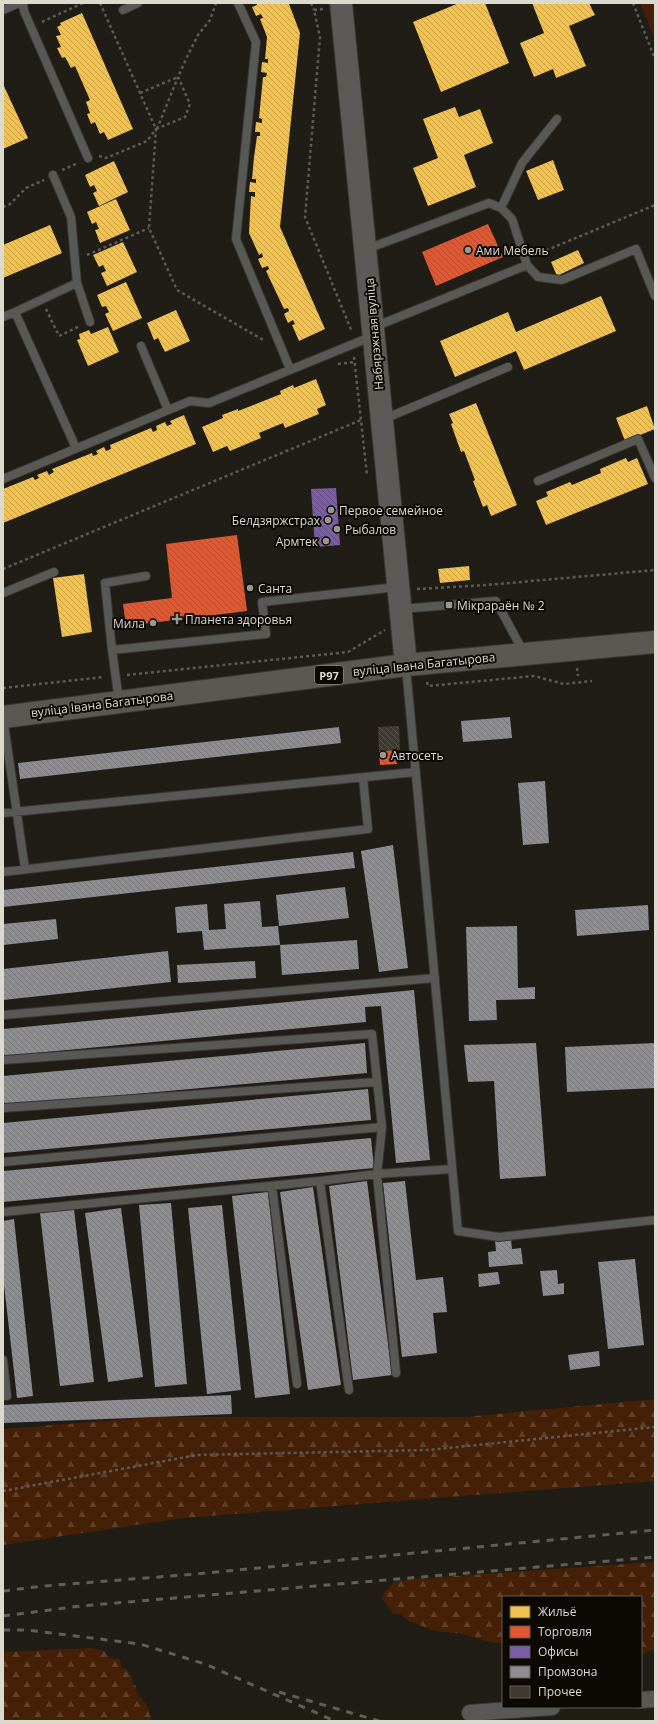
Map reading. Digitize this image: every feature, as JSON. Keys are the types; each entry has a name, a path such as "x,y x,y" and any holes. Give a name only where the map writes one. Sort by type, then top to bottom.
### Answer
{"main road":[{"name":"Набярэжная вуліца","path":"341,5 374,331 371,420 399,587 406,665"},
{"name":"вуліца Івана Багатырова","path":"3,717 406,665 655,642"}],"street":[{"path":"642,1700 655,1699"},
{"path":"470,1713 538,1708"}],"lane":[{"path":"3,10 19,3"},
{"path":"22,3 24,11 88,158"},
{"path":"123,10 138,3"},
{"path":"238,3 256,42 236,239 290,369"},
{"path":"501,208 522,163 556,119"},
{"path":"53,175 71,216 77,284 90,322"},
{"path":"366,249 489,203 501,208 512,219 527,265 538,277 562,280 636,249 655,296"},
{"path":"3,479 190,401 209,403 353,344 374,331 527,265"},
{"path":"3,317 77,284"},
{"path":"15,312 76,448"},
{"path":"141,346 168,410"},
{"path":"371,420 508,367"},
{"path":"538,481 638,439 655,478"},
{"path":"3,593 54,572"},
{"path":"119,702 112,650 106,583 146,576"},
{"path":"112,650 266,634 262,602 399,587"},
{"path":"401,609 496,601 524,654"},
{"path":"406,665 458,1231 499,1237 655,1220"},
{"path":"3,717 26,869"},
{"path":"3,814 416,772"},
{"path":"3,872 368,829 363,778"},
{"path":"3,1015 435,978"},
{"path":"3,1060 372,1034 382,1127 377,1174 396,1373"},
{"path":"3,1108 377,1082"},
{"path":"3,1162 382,1127"},
{"path":"3,1212 272,1186 377,1174 452,1169"},
{"path":"320,1181 349,1390"},
{"path":"272,1186 297,1384"},
{"path":"3,1360 7,1396 3,1396"}],"path":[{"path":"70,3 72,8"},
{"path":"38,24 83,3"},
{"path":"100,3 156,129 149,228 160,252"},
{"path":"3,207 10,204 26,188 88,158 95,155 106,158 147,141 156,129 186,58 198,35 210,20 216,3"},
{"path":"311,3 320,37 305,217 351,330 371,420 367,481"},
{"path":"633,3 655,59"},
{"path":"314,10 341,5"},
{"path":"156,129 185,118 190,104 178,77"},
{"path":"140,93 178,77"},
{"path":"63,170 66,176"},
{"path":"86,248 87,255 149,228"},
{"path":"3,569 371,420"},
{"path":"487,585 655,570"},
{"path":"131,674 348,652 383,631 382,624"},
{"path":"428,686 534,676 564,684 592,681"},
{"path":"3,688 99,678"},
{"path":"3,1491 197,1455 428,1450 655,1427"}],"green space":[{"path":"640,3 655,3 655,40"},
{"path":"655,1399 655,1481 183,1518 3,1545 3,1429 155,1417 464,1417"},
{"path":"655,1562 655,1650 642,1654 642,1596 502,1596 501,1644 463,1634 436,1631 411,1622 401,1615 394,1614 382,1599 384,1593 396,1580 401,1581"},
{"path":"91,1648 104,1651 110,1658 120,1659 121,1667 130,1673 132,1683 136,1686 137,1693 147,1706 150,1717 153,1721 3,1721 3,1652"}],"building: Жильё":[{"path":"256,3 291,3 289,4 300,33 280,227 325,329 299,341 292,325 295,324 293,320 288,323 284,314 289,311 288,308 284,309 266,271 269,269 268,266 262,268 258,259 263,257 262,253 259,255 249,233 251,196 255,197 255,192 249,192 250,182 256,183 256,179 252,179 257,136 260,136 260,132 255,132 256,122 262,123 262,119 259,118 263,77 266,77 267,73 261,72 262,62 268,63 268,59 265,59 267,37 260,19 263,18 261,14 256,16 252,7 257,5"},
{"path":"459,3 485,3 509,63 441,92 413,22"},
{"path":"532,3 589,3 595,15 569,26 586,66 556,78 553,69 534,77 520,43 544,33"},
{"path":"82,13 133,129 108,140 104,132 100,134 95,122 91,124 87,114 90,113 86,102 90,100 75,66 71,68 65,57 62,58 57,48 61,47 56,36 61,35 57,27 61,25 60,23"},
{"path":"3,84 28,138 3,149"},
{"path":"455,107 459,117 480,109 493,143 464,155 476,187 428,206 413,168 438,158 423,119"},
{"path":"553,160 564,190 538,200 526,171"},
{"path":"114,161 128,192 99,206 93,193 97,191 94,185 90,187 85,175"},
{"path":"116,199 130,230 100,243 95,230 99,229 96,222 92,224 87,212"},
{"path":"50,225 62,253 3,278 3,245"},
{"path":"123,242 137,272 107,286 101,273 106,271 103,265 99,267 93,255"},
{"path":"578,250 584,263 557,276 551,262"},
{"path":"126,282 142,318 113,331 105,314 109,312 106,306 102,307 97,295"},
{"path":"601,296 616,331 524,370 516,351 455,377 440,341 508,312 516,332"},
{"path":"176,310 190,341 165,352 158,338 154,340 147,323"},
{"path":"108,327 119,352 88,366 77,340 80,339 79,334 89,330 91,334"},
{"path":"316,379 326,405 317,409 319,414 285,428 283,423 259,433 261,438 230,451 227,446 213,452 202,427 223,418 222,415 238,409 238,411 281,394 280,391 293,385 294,388"},
{"path":"476,403 517,505 491,516 487,505 483,507 464,451 461,452 449,414"},
{"path":"647,406 655,429 625,441 616,418"},
{"path":"184,415 196,444 3,523 3,489 33,477 35,480 39,478 37,475 47,471 49,475 54,472 52,469 92,453 93,456 98,454 96,451 104,447 106,451 111,449 110,445 151,428 153,432 157,430 156,426 165,422 167,426 172,424 170,421"},
{"path":"626,458 628,462 637,458 648,484 546,525 536,501 548,496 546,492 570,482 572,485 601,473 600,469"},
{"path":"469,566 470,580 440,583 438,569"},
{"path":"84,574 92,632 62,637 53,578"}],"building: Торговля":[{"path":"488,224 503,257 436,286 422,252"},
{"path":"237,535 247,611 126,626 123,604 172,598 166,544"},
{"path":"396,750 397,764 380,765 379,751"}],"building: Офисы":[{"path":"336,488 340,545 315,547 311,489"}],"building: Промзона":[{"path":"510,717 512,738 463,742 461,721"},
{"path":"339,727 341,743 20,779 18,763"},
{"path":"545,781 549,843 523,845 518,783"},
{"path":"393,845 408,968 379,972 361,851"},
{"path":"353,852 355,868 3,907 3,890"},
{"path":"345,887 349,918 279,926 276,895"},
{"path":"260,901 262,927 278,926 280,945 204,950 202,931 177,933 175,907 207,904 209,930 226,929 224,904"},
{"path":"648,905 649,930 577,936 575,910"},
{"path":"56,919 58,939 3,945 3,924"},
{"path":"517,926 518,988 535,987 535,999 496,1000 497,1020 469,1021 466,927"},
{"path":"357,940 359,969 282,975 280,945"},
{"path":"168,951 171,982 3,1000 3,969"},
{"path":"255,961 256,978 178,983 177,965"},
{"path":"414,990 430,1160 396,1163 381,1006 365,1007 366,1022 3,1056 3,1029"},
{"path":"365,1043 367,1073 3,1106 3,1076"},
{"path":"536,1043 546,1176 500,1179 494,1081 468,1082 464,1045"},
{"path":"655,1043 655,1088 567,1092 565,1047"},
{"path":"368,1089 371,1120 3,1153 3,1123"},
{"path":"371,1138 374,1168 3,1202 3,1171"},
{"path":"367,1181 392,1375 353,1380 329,1186"},
{"path":"405,1181 416,1280 443,1277 447,1312 433,1313 437,1353 402,1357 383,1183"},
{"path":"313,1187 341,1385 308,1390 280,1192"},
{"path":"268,1192 290,1394 255,1398 232,1196"},
{"path":"171,1203 187,1384 155,1387 139,1205"},
{"path":"222,1205 241,1390 207,1394 188,1208"},
{"path":"121,1208 143,1377 108,1382 85,1213"},
{"path":"74,1209 94,1382 60,1386 40,1213"},
{"path":"14,1219 33,1396 17,1398 3,1276 3,1221"},
{"path":"511,1239 512,1249 521,1248 523,1264 489,1267 488,1252 496,1251 495,1241"},
{"path":"635,1259 644,1345 608,1349 598,1262"},
{"path":"557,1270 558,1284 564,1283 564,1294 543,1296 540,1271"},
{"path":"498,1272 500,1284 479,1287 478,1274"},
{"path":"599,1351 600,1366 570,1370 568,1355"},
{"path":"231,1395 232,1414 3,1423 3,1405"}],"building: Прочее":[{"path":"399,726 400,750 379,751 378,727"}],"railway":[{"path":"3,1591 655,1530"},
{"path":"3,1616 81,1606 655,1557"},
{"path":"3,1630 27,1630 140,1644 205,1664 335,1721"},
{"path":"279,1692 379,1721"}],"place":[{"name":"Ами Мебель","path":"468,250"},
{"name":"Первое семейное","path":"331,510"},
{"name":"Белдзяржстрах","path":"328,520"},
{"name":"Рыбалов","path":"337,529"},
{"name":"Армтек","path":"326,541"},
{"name":"Санта","path":"250,588"},
{"name":"Мікрараён № 2","path":"449,605"},
{"name":"Планета здоровья","path":"177,619"},
{"name":"Мила","path":"153,623"},
{"name":"Автосеть","path":"383,755"}]}
